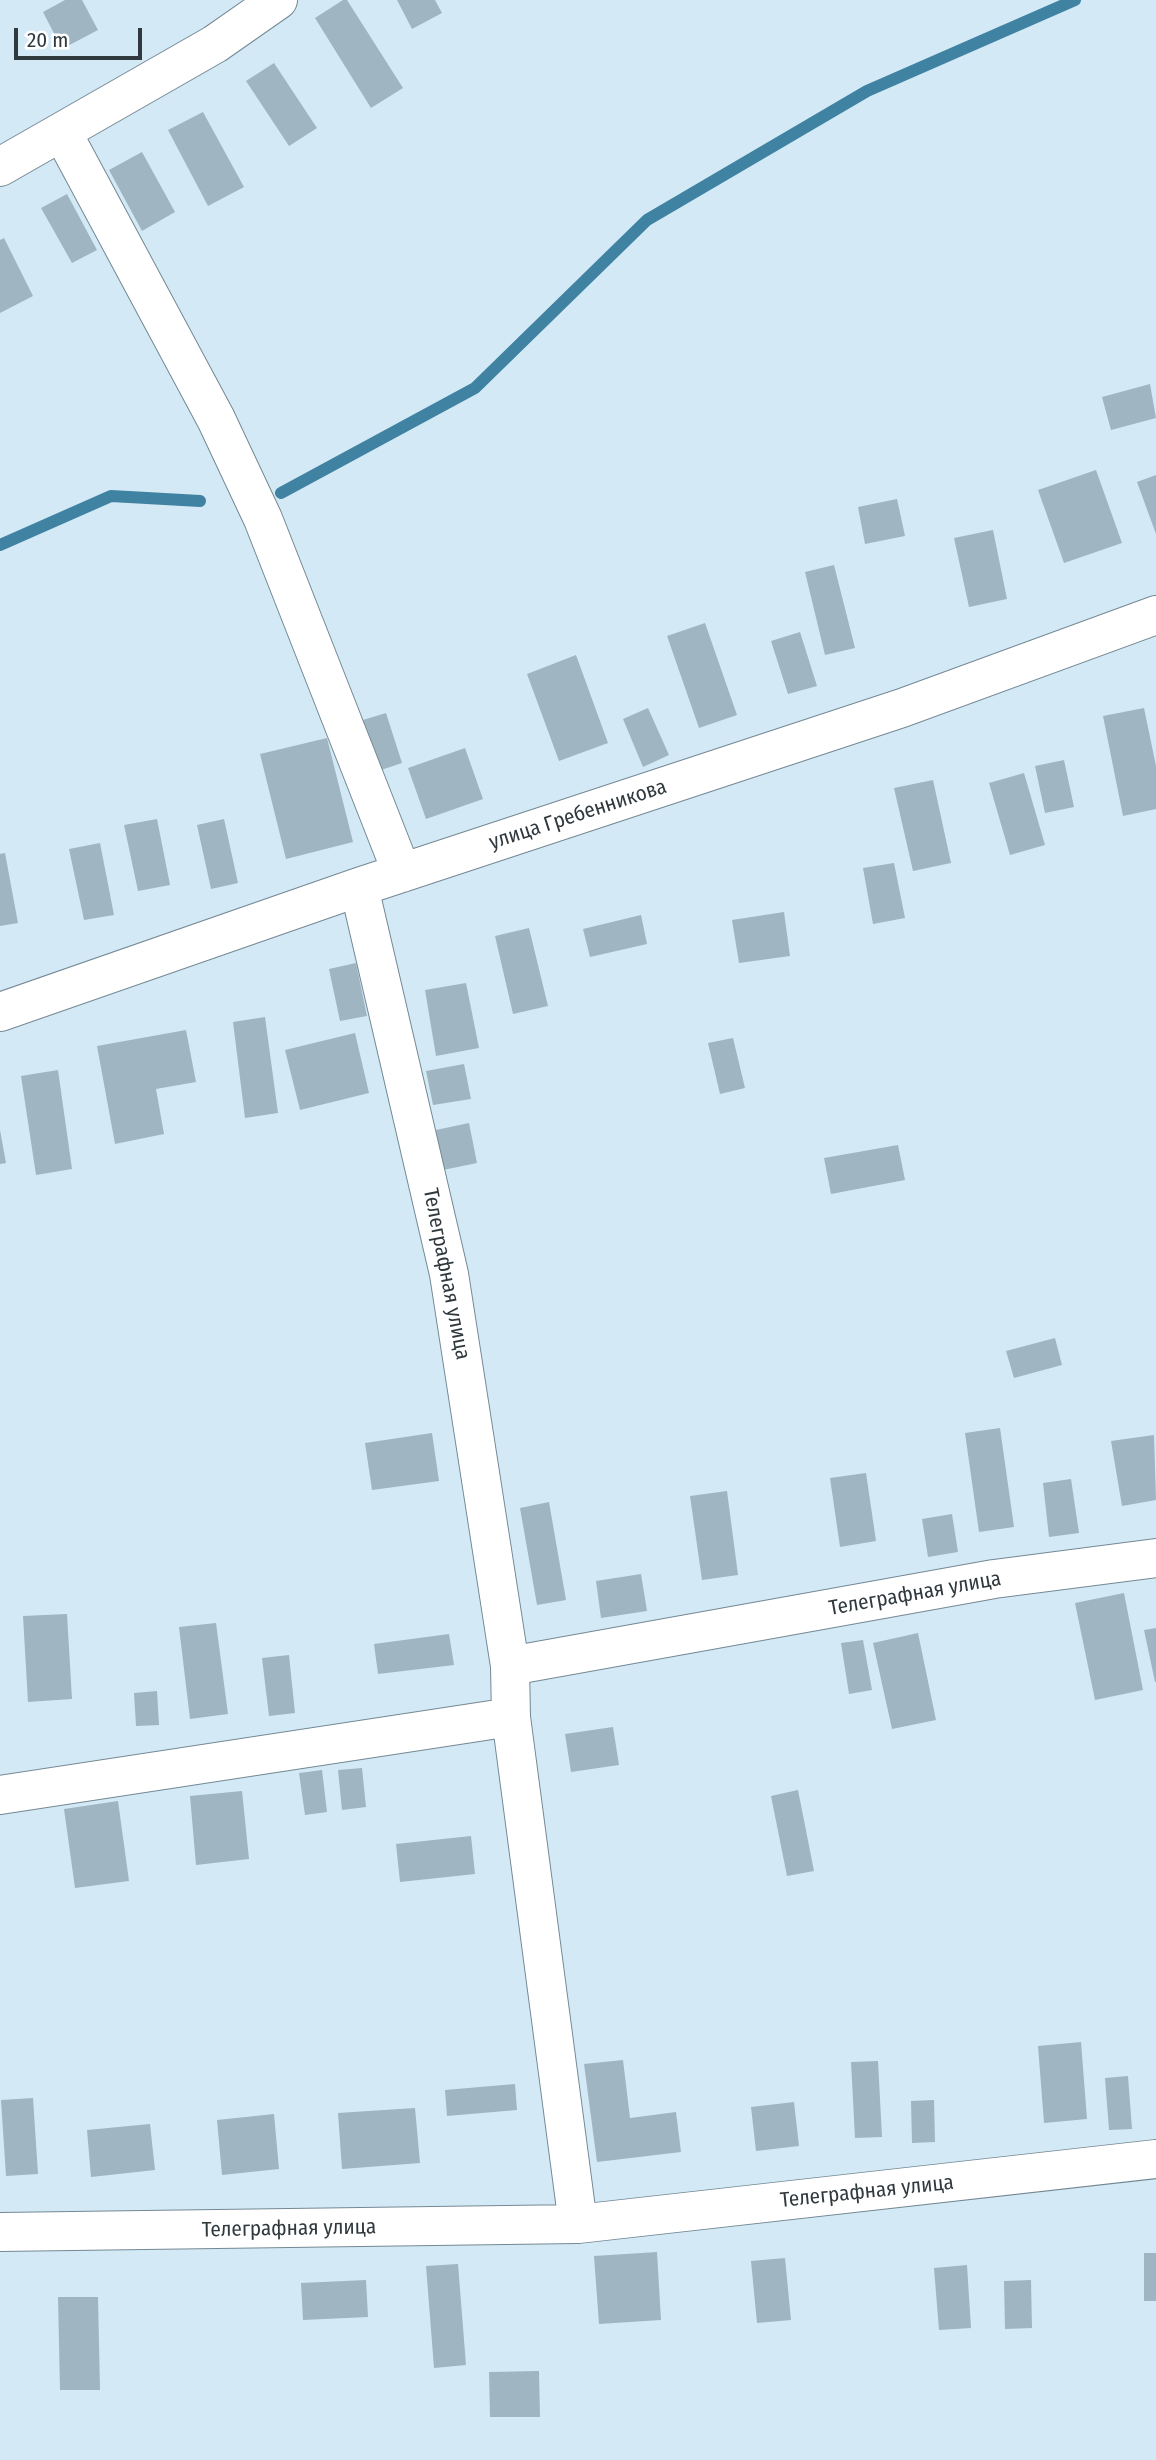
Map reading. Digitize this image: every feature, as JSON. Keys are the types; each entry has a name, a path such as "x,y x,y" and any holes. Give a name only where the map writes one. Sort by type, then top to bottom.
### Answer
{"street":[{"path":"0,167 215,44 278,0"},
{"path":"62,132 216,419 263,519 402,873"},
{"name":"улица Гребенникова","path":"0,1012 359,887 902,708 1156,615"},
{"name":"Телеграфная улица","path":"359,887 449,1274 510,1666 511,1717 578,2224"},
{"name":"Телеграфная улица","path":"510,1666 994,1579 1156,1558"},
{"path":"0,1794 511,1717"},
{"name":"Телеграфная улица","path":"0,2232 578,2224 1156,2160"}],"building":[{"path":"65,0 82,0 98,30 62,49 43,12"},
{"path":"347,0 403,88 371,108 315,18"},
{"path":"397,0 435,0 442,13 412,29"},
{"path":"274,63 317,128 289,146 246,81"},
{"path":"203,112 244,187 208,206 168,130"},
{"path":"142,152 175,212 142,231 109,170"},
{"path":"67,194 97,250 72,263 41,208"},
{"path":"4,238 33,296 0,313 0,240"},
{"path":"1150,384 1156,418 1111,430 1102,397"},
{"path":"1096,470 1122,543 1064,563 1038,490"},
{"path":"1156,475 1156,534 1137,482"},
{"path":"897,499 905,536 865,544 858,507"},
{"path":"993,530 1007,599 969,607 954,538"},
{"path":"834,565 855,648 825,655 805,572"},
{"path":"705,623 737,715 699,728 667,636"},
{"path":"800,632 817,686 788,694 771,641"},
{"path":"576,655 608,743 559,761 527,674"},
{"path":"648,708 669,755 643,767 623,719"},
{"path":"1144,708 1156,766 1156,809 1123,816 1103,716"},
{"path":"386,713 402,763 378,771 363,720"},
{"path":"327,738 353,842 286,859 260,754"},
{"path":"465,748 483,799 426,819 408,768"},
{"path":"1064,760 1074,807 1045,813 1035,766"},
{"path":"1024,773 1045,845 1010,855 989,783"},
{"path":"933,780 951,863 913,871 894,788"},
{"path":"157,819 170,885 138,891 124,825"},
{"path":"224,819 238,883 211,889 197,825"},
{"path":"100,843 114,915 84,920 69,849"},
{"path":"5,853 18,923 0,926 0,854"},
{"path":"894,863 905,918 873,924 863,868"},
{"path":"784,912 790,956 739,963 732,920"},
{"path":"641,915 647,944 590,957 583,929"},
{"path":"529,928 548,1006 513,1014 495,936"},
{"path":"356,963 367,1016 340,1021 329,969"},
{"path":"466,983 479,1048 436,1056 425,990"},
{"path":"265,1017 278,1113 245,1118 233,1022"},
{"path":"186,1030 196,1082 156,1089 164,1134 115,1144 97,1046"},
{"path":"355,1033 369,1093 300,1110 285,1050"},
{"path":"733,1038 745,1088 720,1094 708,1043"},
{"path":"464,1064 471,1099 433,1105 426,1071"},
{"path":"58,1070 72,1169 36,1175 21,1076"},
{"path":"469,1123 477,1163 443,1170 436,1130"},
{"path":"0,1130 6,1163 0,1164"},
{"path":"898,1145 905,1180 831,1194 824,1158"},
{"path":"1055,1338 1062,1365 1014,1378 1006,1351"},
{"path":"1000,1428 1014,1527 979,1532 965,1433"},
{"path":"432,1433 439,1481 372,1490 365,1443"},
{"path":"1154,1435 1156,1500 1122,1506 1111,1441"},
{"path":"866,1473 876,1541 840,1547 830,1478"},
{"path":"1071,1479 1079,1533 1049,1537 1043,1483"},
{"path":"727,1491 738,1575 702,1580 690,1496"},
{"path":"549,1502 566,1600 537,1605 520,1508"},
{"path":"952,1514 958,1552 928,1557 922,1519"},
{"path":"641,1574 647,1611 601,1618 596,1581"},
{"path":"1124,1593 1143,1690 1095,1700 1075,1603"},
{"path":"67,1614 72,1699 28,1702 23,1616"},
{"path":"216,1623 228,1714 190,1719 179,1627"},
{"path":"1156,1628 1156,1682 1155,1682 1144,1630"},
{"path":"918,1633 936,1720 892,1729 873,1643"},
{"path":"449,1634 454,1665 378,1674 374,1644"},
{"path":"863,1640 872,1690 849,1694 841,1643"},
{"path":"289,1655 295,1713 269,1716 262,1658"},
{"path":"157,1691 159,1725 136,1726 134,1693"},
{"path":"613,1727 619,1765 571,1772 565,1734"},
{"path":"362,1768 366,1807 342,1810 338,1770"},
{"path":"322,1770 327,1812 305,1815 299,1773"},
{"path":"798,1790 814,1871 787,1876 771,1796"},
{"path":"242,1791 249,1859 196,1865 190,1796"},
{"path":"118,1801 129,1881 75,1888 64,1809"},
{"path":"471,1836 475,1874 400,1882 396,1844"},
{"path":"1081,2042 1087,2119 1044,2123 1038,2046"},
{"path":"623,2060 630,2118 676,2112 681,2152 597,2162 584,2064"},
{"path":"878,2061 882,2137 855,2138 851,2062"},
{"path":"1128,2076 1132,2129 1109,2130 1105,2078"},
{"path":"515,2084 517,2110 447,2116 445,2090"},
{"path":"33,2098 38,2174 6,2176 1,2100"},
{"path":"934,2100 935,2142 912,2143 911,2101"},
{"path":"794,2102 799,2146 756,2151 751,2107"},
{"path":"415,2108 420,2163 342,2169 338,2113"},
{"path":"274,2114 279,2169 222,2175 217,2120"},
{"path":"150,2124 155,2170 91,2177 87,2130"},
{"path":"657,2252 661,2320 599,2324 594,2256"},
{"path":"1144,2253 1156,2253 1156,2301 1144,2301"},
{"path":"785,2258 791,2320 757,2323 751,2261"},
{"path":"458,2264 466,2365 434,2368 426,2266"},
{"path":"967,2265 971,2328 939,2330 934,2268"},
{"path":"366,2280 368,2317 303,2320 301,2283"},
{"path":"1031,2280 1032,2328 1005,2329 1004,2281"},
{"path":"58,2297 98,2297 100,2390 60,2390"},
{"path":"539,2371 540,2417 490,2417 489,2372"}],"waterway":[{"path":"281,493 475,388 647,220 867,91 1075,0"},
{"path":"0,545 111,496 200,501"}]}
